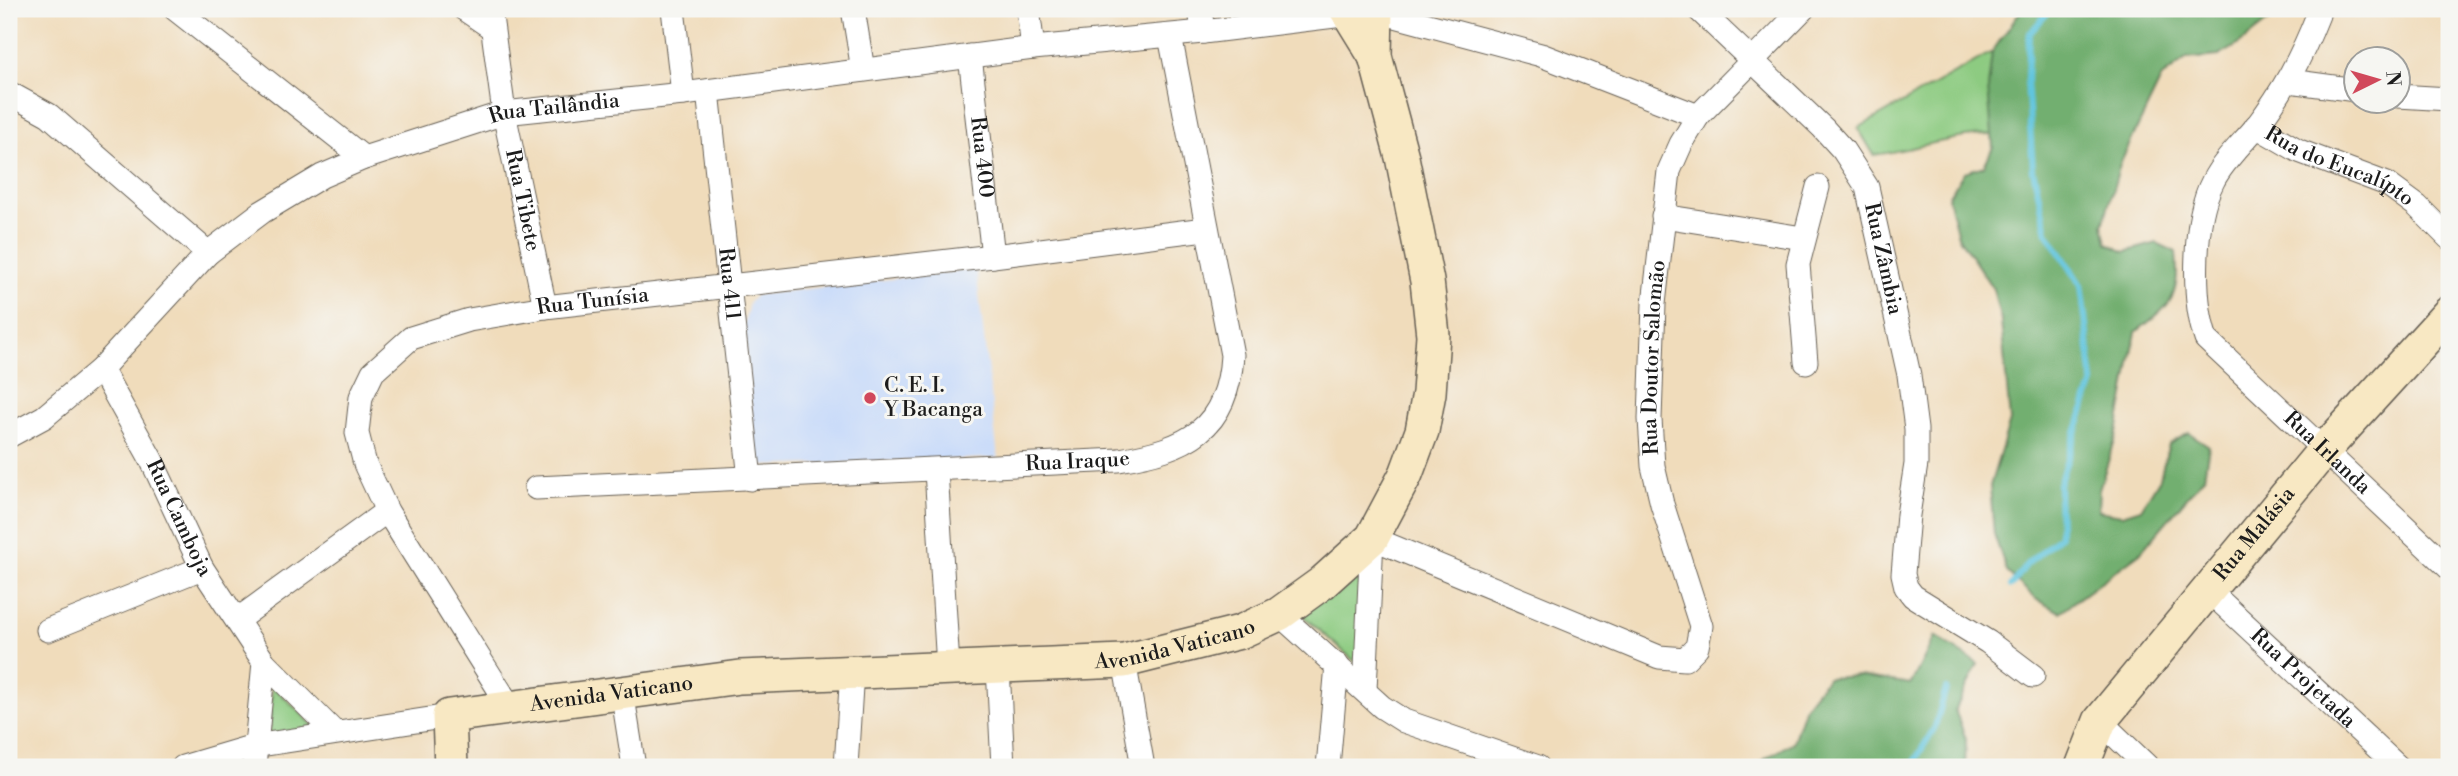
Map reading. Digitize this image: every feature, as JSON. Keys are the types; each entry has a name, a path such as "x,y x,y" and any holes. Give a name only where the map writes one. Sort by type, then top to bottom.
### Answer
{"street":[{"path":"175,9 365,158"},
{"path":"464,9 491,18"},
{"path":"673,9 683,94"},
{"path":"853,9 863,70"},
{"path":"1028,9 1033,48"},
{"path":"1200,9 1203,32"},
{"name":"Rua Tailândia","path":"1203,32 1262,9"},
{"name":"Rua Zâmbia","path":"1698,9 1843,149 1867,187 1909,375 1916,429 1916,464 1903,574 1906,587 1913,596 1988,642 2033,676"},
{"name":"Rua Doutor Salomão","path":"1372,538 1659,657 1675,660 1691,655 1700,637 1701,626 1662,504 1653,466 1650,419 1650,361 1663,216 1671,164 1698,116 1803,9"},
{"path":"1361,11 1541,55 1698,116"},
{"name":"Rua Tailândia","path":"9,436 44,417 101,369 208,253 262,212 322,176 365,158 504,113 683,94 1033,48 1170,36 1361,11"},
{"name":"Avenida Vaticano","path":"183,767 254,757 334,732 510,706 740,677 852,670 1124,661 1204,643 1240,632 1279,614 1322,583 1372,538 1406,474 1422,431 1429,393 1433,335 1427,281 1402,157 1361,11"},
{"path":"2256,126 2289,81 2318,15"},
{"name":"Rua Tibete","path":"491,18 504,113 545,307"},
{"name":"Rua Iraque","path":"536,488 1119,460 1180,446 1200,432 1214,419 1225,400 1232,355 1227,321 1205,229 1170,36"},
{"name":"Rua 400","path":"970,56 993,256"},
{"path":"2289,81 2342,88"},
{"name":"Rua 411","path":"708,91 750,479"},
{"path":"9,93 49,116 208,253"},
{"path":"2412,97 2449,99"},
{"name":"Rua do Eucalípto","path":"2256,126 2299,151 2387,184 2417,206 2449,238"},
{"name":"Rua Irlanda","path":"2256,126 2213,179 2205,199 2196,291 2200,322 2206,339 2449,568"},
{"path":"1806,362 1798,285 1803,238 1818,187"},
{"path":"1663,216 1803,238"},
{"name":"Rua Tunísia","path":"510,706 387,511 365,464 357,433 361,397 373,372 393,351 429,330 545,307 1205,229"},
{"name":"Rua Malásia","path":"2082,767 2100,721 2324,450 2449,313"},
{"name":"Rua Camboja","path":"101,369 151,459 202,568 264,662 334,732"},
{"path":"936,470 948,667"},
{"path":"237,620 387,511"},
{"path":"1365,690 1372,538"},
{"path":"48,631 202,568"},
{"name":"Rua Projetada","path":"2207,589 2398,767"},
{"path":"1279,614 1382,707 1413,725 1511,762 1538,767"},
{"path":"1124,661 1143,767"},
{"path":"254,757 264,662"},
{"path":"1328,767 1337,665"},
{"path":"998,667 1003,767"},
{"path":"846,767 852,670"},
{"path":"622,691 635,767"},
{"path":"449,716 451,767"},
{"path":"2100,721 2148,767"}],"shaded area":[{"name":"C. E. I. Y Bacanga","path":"976,269 998,458 756,466 744,325 749,303 756,295"}],"green space":[{"path":"2022,9 2277,9 2271,19 2238,45 2219,56 2186,59 2162,77 2120,164 2103,225 2107,243 2125,252 2157,243 2176,252 2177,268 2175,291 2166,307 2136,332 2116,438 2099,489 2098,511 2122,515 2141,509 2160,478 2169,444 2189,433 2209,446 2204,477 2140,553 2060,612 2037,600 2007,572 1994,534 1990,486 2010,421 2001,321 1993,289 1958,236 1948,197 1964,172 1984,166 1993,147 1988,88 1992,52"},
{"path":"1992,52 1992,135 1962,137 1874,155 1858,128"},
{"path":"1362,564 1360,666 1302,615"},
{"path":"1935,636 1978,664 1955,710 1966,739 1965,767 1759,767 1763,760 1793,742 1805,706 1827,678 1859,676 1911,684"},
{"path":"272,685 319,731 269,740"}],"waterway":[{"path":"2011,586 2027,564 2060,536 2059,484 2093,382 2081,285 2047,232 2033,170 2027,79 2029,34 2051,9"},
{"path":"1911,767 1935,727 1946,689"}],"place":[{"name":"C. E. I. Y Bacanga","path":"870,398"}]}
